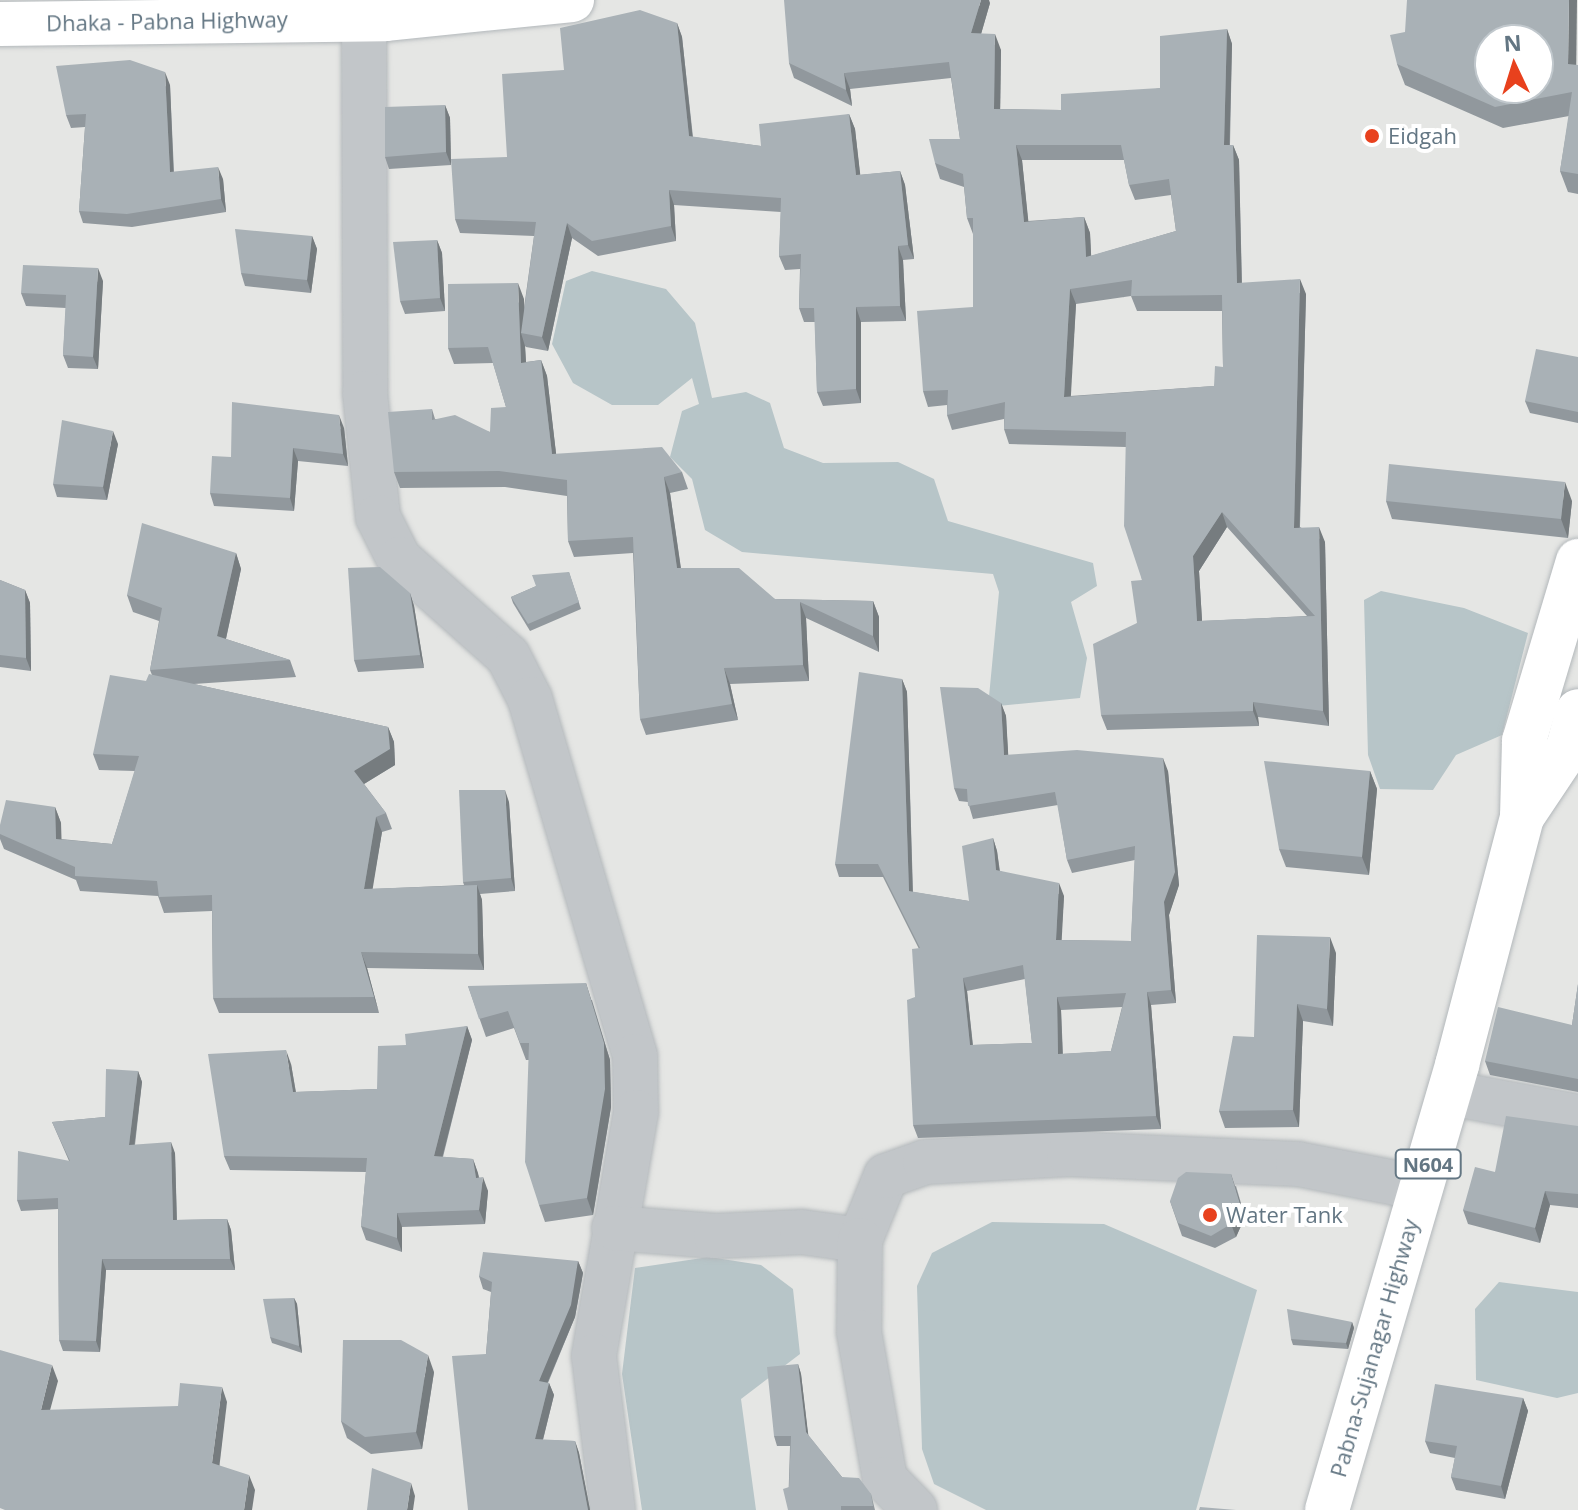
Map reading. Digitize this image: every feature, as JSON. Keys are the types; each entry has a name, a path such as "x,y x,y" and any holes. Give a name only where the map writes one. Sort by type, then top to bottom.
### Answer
{"main road":[{"name":"Dhaka - Pabna Highway","path":"0,24 364,19 572,0"},
{"name":"N604","path":"1522,817 1524,741 1578,561"},
{"name":"N604","path":"1522,817 1568,748 1578,711"},
{"name":"Pabna-Sujanagar Highway","path":"1327,1510 1449,1093 1522,817"}],"street":[{"path":"364,19 365,393 378,517 399,559 508,656 530,699 635,1056 636,1112 594,1356 613,1510"},
{"path":"1449,1093 1578,1117"},
{"path":"915,1510 885,1479 859,1332 860,1240 868,1205 886,1176 925,1162 1069,1154 1298,1164 1421,1188"},
{"path":"614,1228 716,1236 802,1232 860,1240"}],"shaded area":[{"path":"0,0 1578,0 1578,1510 0,1510"},
{"path":"592,271 666,289 695,323 712,398 746,392 770,403 784,448 823,463 898,462 934,479 948,521 1093,563 1097,586 1071,602 1087,658 1080,698 988,707 999,592 993,574 742,552 705,530 692,479 670,457 682,411 699,404 692,378 658,405 612,405 573,383 552,344 566,281"},
{"path":"1381,591 1464,608 1528,633 1502,735 1456,755 1433,790 1380,789 1368,755 1364,600"},
{"path":"992,1222 1104,1224 1257,1290 1196,1510 986,1510 934,1484 922,1449 917,1286 932,1253"},
{"path":"709,1257 761,1265 793,1289 800,1354 741,1399 756,1510 642,1510 622,1374 635,1268"},
{"path":"1499,1282 1578,1292 1578,1393 1557,1398 1476,1380 1475,1309"}],"building":[{"path":"784,0 981,0 971,33 995,34 994,109 1061,110 1061,94 1160,88 1160,36 1227,29 1224,145 1233,145 1237,283 1300,279 1294,528 1319,527 1323,711 1253,702 1253,711 1101,715 1093,644 1137,623 1131,581 1142,580 1124,526 1126,432 1004,429 1005,402 947,415 948,390 923,391 917,311 973,307 973,218 967,218 963,174 935,163 929,139 960,139 949,62 844,73 846,90 789,63","holes":["1016,145 1121,145 1129,185 1169,179 1176,231 1086,257 1084,217 1024,222","1132,280 1131,296 1222,295 1223,367 1215,366 1214,386 1064,397 1070,289","1222,512 1315,616 1197,621 1193,556"]},
{"path":"1407,0 1569,0 1568,64 1578,65 1578,174 1560,171 1572,92 1554,96 1554,24 1474,24 1474,98 1397,64 1390,35 1405,32"},
{"path":"640,10 677,23 689,136 761,146 759,124 849,114 856,175 900,171 908,245 898,246 900,306 856,307 856,389 817,392 814,308 799,308 801,254 779,256 781,198 669,190 671,226 592,241 567,223 542,337 521,333 536,222 455,219 451,159 507,157 502,74 564,70 560,28"},
{"path":"130,60 165,72 170,172 218,167 221,199 127,214 79,211 86,114 66,115 56,66"},
{"path":"445,105 446,152 385,157 385,107"},
{"path":"235,229 312,236 307,280 241,273"},
{"path":"437,240 440,298 400,301 393,242"},
{"path":"23,265 98,268 93,357 63,355 66,295 21,293"},
{"path":"518,283 521,363 541,360 552,454 662,447 682,472 664,477 677,568 739,568 775,599 873,601 873,636 800,602 803,665 724,668 732,704 640,719 633,537 568,541 567,480 499,471 394,472 388,412 432,409 432,420 455,415 490,432 491,408 506,407 488,347 448,348 448,284"},
{"path":"1536,349 1578,357 1578,412 1525,401"},
{"path":"232,402 339,415 343,454 293,448 290,498 210,493 212,456 231,457"},
{"path":"62,420 113,431 103,487 53,484"},
{"path":"1389,464 1565,482 1561,519 1386,501"},
{"path":"142,523 236,553 217,636 290,660 150,670 162,608 127,595"},
{"path":"380,567 410,593 420,655 354,660 348,568"},
{"path":"569,572 579,602 528,624 511,597 536,586 532,575"},
{"path":"0,580 25,590 26,658 0,655"},
{"path":"859,672 902,679 909,891 969,901 962,846 993,838 996,870 1059,883 1056,940 1131,941 1135,846 1067,860 1055,792 968,806 967,789 954,788 940,687 978,688 1001,703 1004,755 1077,750 1163,758 1175,872 1164,902 1171,990 1147,992 1156,1116 913,1125 907,1000 915,997 912,949 920,948 878,864 835,864","holes":["1023,965 1032,1043 970,1045 963,978","1126,993 1111,1051 1058,1054 1057,997"]},
{"path":"149,674 388,727 390,749 354,771 386,813 376,817 364,889 477,885 478,954 361,952 374,997 213,998 212,895 159,897 157,881 75,876 75,867 0,834 6,800 55,807 56,839 112,844 139,756 93,754 110,675 146,681"},
{"path":"1264,761 1370,771 1362,857 1279,849"},
{"path":"459,790 505,790 511,878 463,882"},
{"path":"1257,935 1330,937 1327,1009 1297,1004 1293,1110 1219,1111 1233,1036 1254,1037"},
{"path":"586,983 604,1043 605,1089 587,1198 539,1205 525,1162 529,1043 520,1043 508,1011 479,1019 468,986"},
{"path":"1578,984 1578,1079 1485,1061 1498,1007 1572,1025"},
{"path":"467,1026 434,1156 473,1159 476,1178 483,1177 479,1210 397,1213 397,1238 361,1226 367,1158 224,1156 208,1054 286,1050 293,1092 377,1089 378,1046 406,1045 405,1034"},
{"path":"106,1069 138,1071 129,1145 171,1142 173,1220 227,1219 230,1259 102,1259 96,1341 59,1340 58,1198 17,1200 18,1151 70,1161 52,1122 105,1117"},
{"path":"1506,1116 1578,1126 1578,1194 1545,1191 1535,1228 1463,1210 1475,1167 1495,1172"},
{"name":"Water Tank","path":"1186,1172 1231,1174 1240,1204 1231,1224 1211,1236 1178,1223 1170,1201 1178,1178"},
{"path":"483,1252 578,1261 571,1305 539,1381 549,1383 535,1439 575,1441 588,1510 468,1510 452,1356 486,1354 492,1282 479,1276"},
{"path":"294,1298 299,1346 270,1337 263,1299"},
{"path":"1287,1309 1352,1322 1346,1343 1291,1339"},
{"path":"343,1340 401,1340 428,1355 416,1432 365,1437 341,1421"},
{"path":"0,1350 52,1365 41,1410 178,1406 180,1383 222,1387 212,1463 249,1475 244,1510 0,1508"},
{"path":"798,1364 806,1432 842,1477 859,1478 871,1494 873,1506 841,1506 841,1510 788,1510 783,1489 789,1487 791,1436 774,1436 767,1367"},
{"path":"1435,1384 1523,1398 1501,1486 1451,1477 1457,1446 1425,1441"},
{"path":"372,1468 411,1483 407,1510 367,1510"},
{"path":"1200,1507 1236,1510 1199,1510"}],"place":[{"name":"Eidgah","path":"1372,136"},
{"name":"Water Tank","path":"1210,1215"}]}
